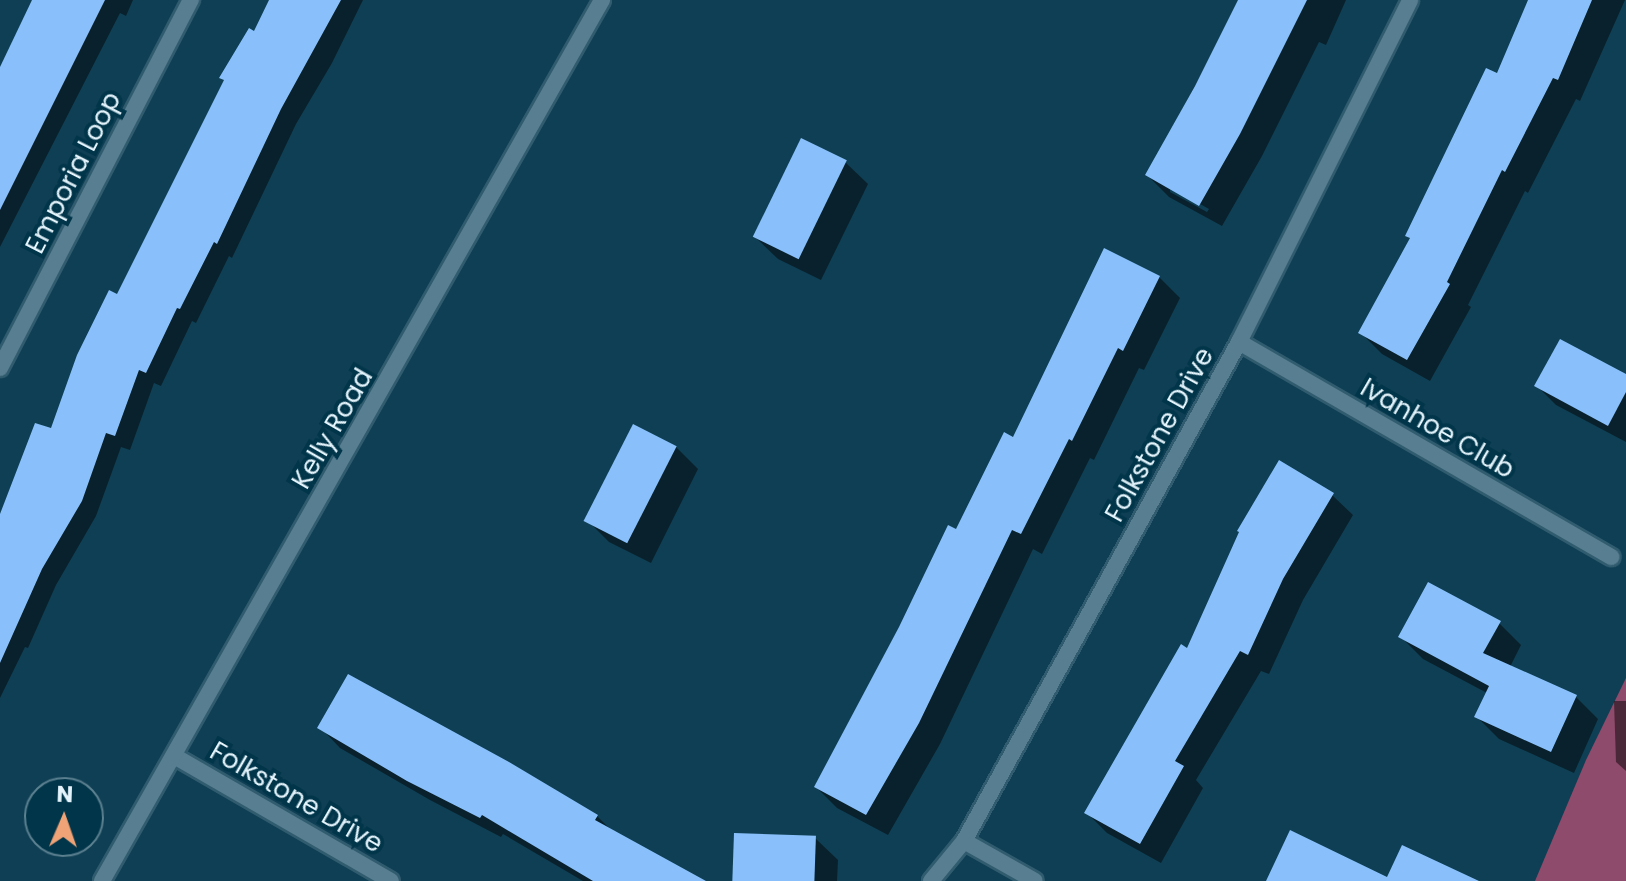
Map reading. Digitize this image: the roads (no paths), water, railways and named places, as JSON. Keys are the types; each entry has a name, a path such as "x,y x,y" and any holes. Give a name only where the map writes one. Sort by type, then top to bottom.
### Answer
{"street":[{"name":"Emporia Loop","path":"0,368 191,0"},
{"name":"Kelly Road","path":"102,881 176,757 602,0"},
{"name":"Folkstone Drive","path":"931,881 964,841 1239,342 1410,0"},
{"name":"Ivanhoe Club","path":"1239,342 1611,557"},
{"name":"Folkstone Drive","path":"176,757 391,881"},
{"path":"964,841 1035,881"}]}
